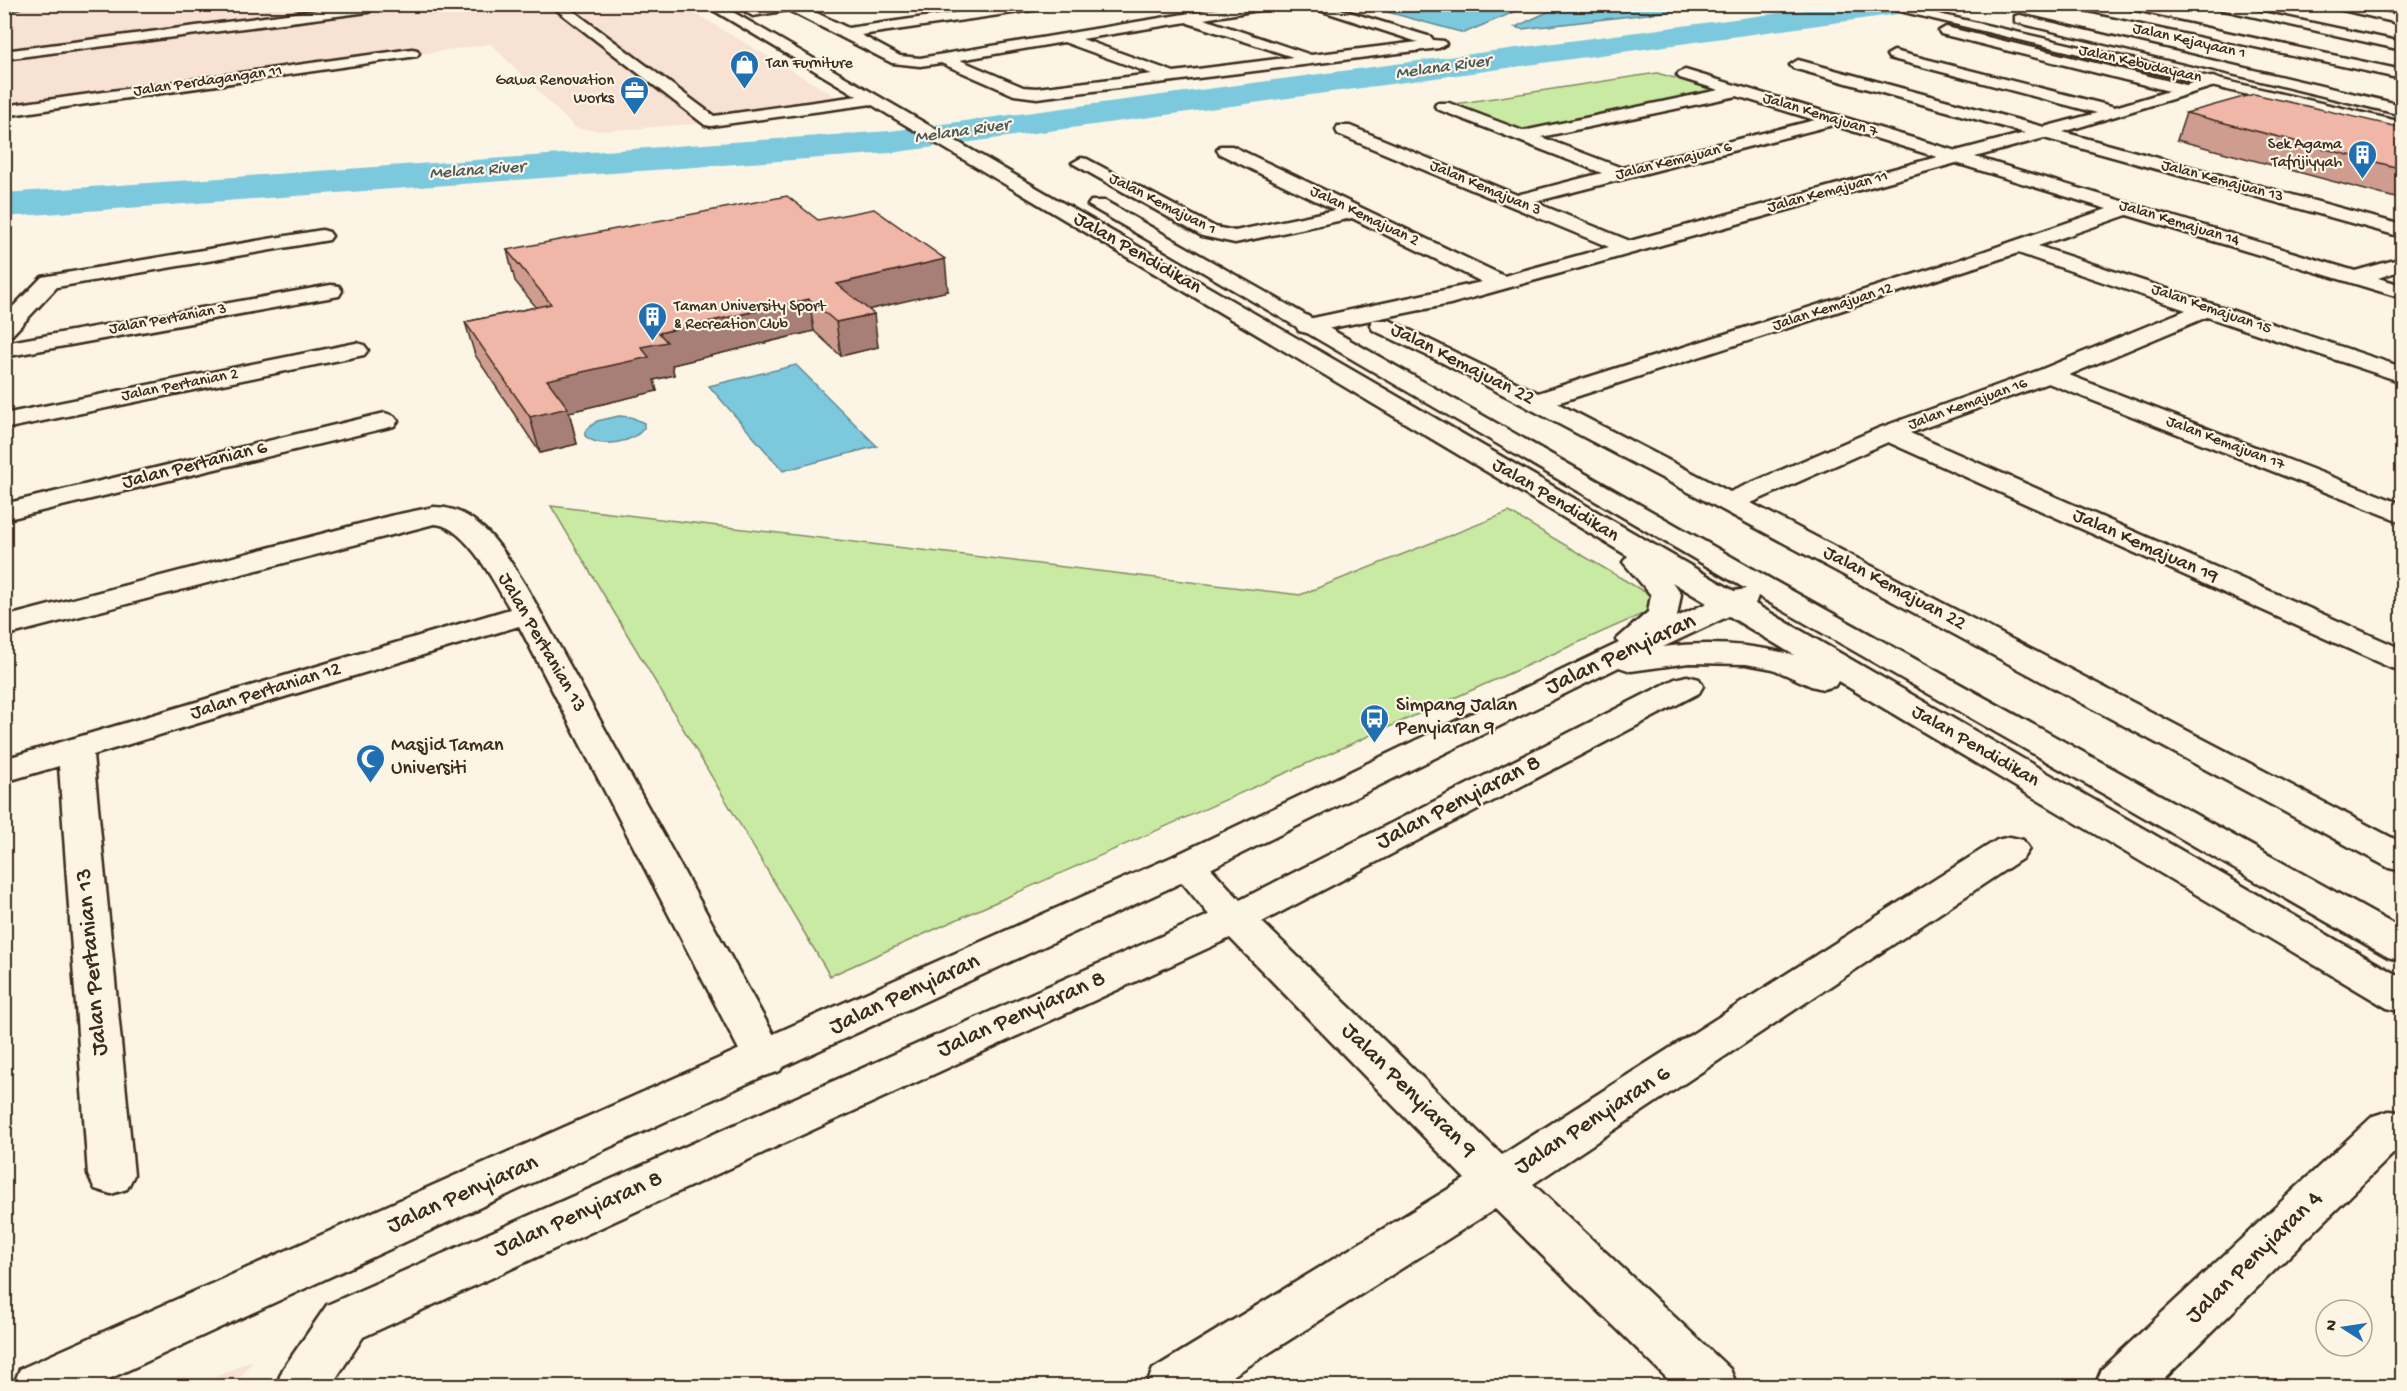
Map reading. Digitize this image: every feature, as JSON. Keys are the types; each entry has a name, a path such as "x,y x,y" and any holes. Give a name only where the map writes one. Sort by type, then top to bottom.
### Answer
{"street":[{"path":"4,7 23,4"},
{"path":"555,4 711,121 873,99"},
{"name":"Jalan Pendidikan","path":"709,4 2403,997"},
{"path":"846,33 1047,4"},
{"path":"747,8 796,5 897,60 908,62 945,59 1271,4"},
{"path":"945,59 1028,93 1439,44 1307,4"},
{"name":"Jalan Kebudayaan","path":"1877,4 2403,127"},
{"path":"2109,4 2084,8 2403,75"},
{"path":"2203,4 2403,46"},
{"path":"2323,4 2403,20"},
{"path":"4,55 368,8"},
{"path":"747,8 774,23"},
{"name":"Jalan Kejayaan 1","path":"2056,12 2020,19 2403,110"},
{"path":"1189,19 1314,59"},
{"path":"1946,31 2185,90"},
{"path":"1067,39 1173,76"},
{"name":"Jalan Perdagangan 11","path":"4,111 412,53"},
{"path":"1894,55 2114,113"},
{"name":"Jalan Kemajuan 13","path":"1798,65 2403,231"},
{"name":"Jalan Kemajuan 7","path":"1684,75 1956,157"},
{"name":"Jalan Kemajuan 11","path":"1307,326 1442,299 1502,283 2114,113 2213,82"},
{"path":"1523,136 1736,91"},
{"path":"1443,106 1623,175"},
{"name":"Jalan Kemajuan 6","path":"1514,201 1834,120"},
{"name":"Jalan Kemajuan 3","path":"1344,130 1627,247"},
{"name":"Jalan Kemajuan 2","path":"1226,150 1502,283"},
{"name":"Jalan Kemajuan 14","path":"1956,157 2403,292"},
{"name":"Jalan Kemajuan 1","path":"1081,163 1209,232 1222,236 1235,237 1352,212"},
{"name":"Jalan Pendidikan","path":"1079,194 1765,588 2403,946"},
{"name":"Jalan Kemajuan 12","path":"1536,402 2019,246 2128,208"},
{"path":"4,330 50,282 322,237"},
{"name":"Jalan Kemajuan 15","path":"2019,246 2403,375"},
{"path":"2355,278 2403,264"},
{"name":"Jalan Pertanian 3","path":"4,350 331,291"},
{"name":"Jalan Kemajuan 11","path":"1334,341 1381,325 1442,299"},
{"name":"Jalan Kemajuan 16","path":"1730,502 1888,434 2048,375 2207,309"},
{"name":"Jalan Kemajuan 22","path":"1381,325 1730,502 2403,859"},
{"name":"Jalan Pertanian 2","path":"4,422 356,350"},
{"name":"Jalan Kemajuan 17","path":"2048,375 2403,514"},
{"name":"Jalan Pertanian 6","path":"4,512 385,421"},
{"name":"Jalan Kemajuan 19","path":"1888,434 2403,661"},
{"path":"1546,496 1643,566 1666,594 1663,615 1593,667"},
{"name":"Jalan Pertanian 13","path":"4,627 426,516 445,516 461,523 474,534 528,614 765,1059"},
{"name":"Jalan Penyiaran","path":"39,1386 765,1059 1187,865 1593,667 1765,588"},
{"name":"Jalan Pertanian 12","path":"4,771 528,614"},
{"path":"1593,667 1673,654 1703,653 1740,653 1785,662 1978,748"},
{"name":"Jalan Penyiaran 8","path":"302,1386 345,1321 1235,919 1687,686"},
{"name":"Jalan Pertanian 13","path":"75,750 111,1175"},
{"name":"Jalan Penyiaran 6","path":"1172,1386 1499,1182 2010,849"},
{"name":"Jalan Penyiaran 9","path":"1187,865 1235,919 1499,1182 1711,1386"},
{"name":"Jalan Penyiaran 4","path":"2121,1386 2396,1130"}],"shaded area":[{"path":"4,5 681,5 850,105 709,123 600,131 575,128 491,44 5,113"},
{"path":"253,1360 234,1386 196,1386"}],"green space":[{"path":"1657,73 1710,88 1711,92 1529,131 1514,130 1448,105"},
{"path":"551,506 1300,595 1509,512 1665,604 830,976"}],"water":[{"path":"1531,4 1464,33 1362,5"},
{"path":"1563,5 1722,5 1522,29 1515,27"},
{"path":"796,365 877,446 783,471 709,386"},
{"path":"619,416 631,417 644,423 644,428 624,441 599,442 585,436 585,431 597,421"}],"building":[{"path":"2254,94 2403,128 2403,169 2186,113"},
{"name":"Taman University Sport & Recreation Club","path":"787,196 818,220 874,209 945,259 837,284 874,314 836,322 809,299 659,333 667,342 641,347 649,357 547,380 568,408 530,417 465,322 551,304 507,250"}],"waterway":[{"name":"Melana River","path":"4,205 890,142 1913,4"}],"place":[{"name":"Tan Furniture","path":"745,90"},
{"name":"Gawa Renovation Works","path":"635,116"},
{"name":"Sek Agama Tafrijiyyah","path":"2363,180"},
{"name":"Taman University Sport & Recreation Club","path":"653,342"},
{"name":"Simpang Jalan Penyiaran 9","path":"1375,744"},
{"name":"Masjid Taman Universiti","path":"370,784"}]}
